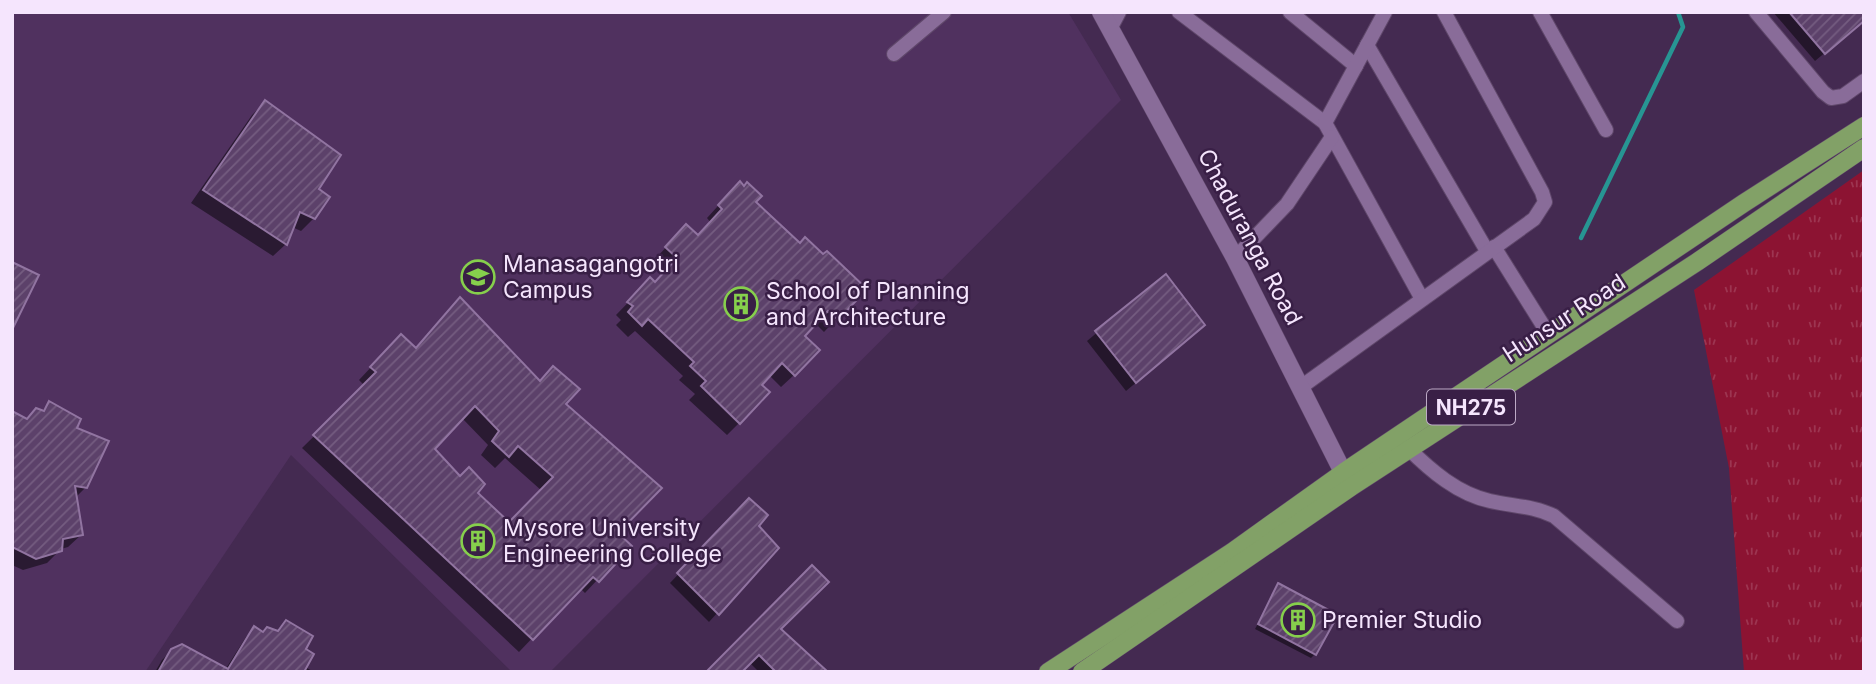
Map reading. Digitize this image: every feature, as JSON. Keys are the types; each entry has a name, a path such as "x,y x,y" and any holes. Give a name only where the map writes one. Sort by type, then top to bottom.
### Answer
{"main road":[{"path":"1048,672 1348,479 1549,335 1744,203 1864,126"},
{"name":"Hunsur Road","path":"1082,672 1348,479 1408,448 1697,262 1864,148"}],"street":[{"path":"894,54 944,12"},
{"name":"Chaduranga Road","path":"1101,12 1235,258 1348,479"},
{"path":"1110,29 1119,12"},
{"path":"1179,12 1325,123 1422,299"},
{"path":"1290,12 1356,66"},
{"path":"1325,123 1385,12"},
{"path":"1301,387 1534,219 1545,202 1444,12"},
{"path":"1540,12 1606,130"},
{"path":"1756,12 1831,98 1843,96 1864,81"},
{"path":"1367,45 1490,249 1549,335"},
{"path":"1235,258 1287,204 1332,136"},
{"path":"1408,448 1437,475 1468,493 1491,501 1538,509 1554,516 1677,621"}],"shaded area":[{"name":"Manasagangotri Campus","path":"12,12 1068,12 1121,100 550,672 512,672 291,455 145,672 12,672"}],"green space":[{"path":"1864,170 1864,672 1744,672 1729,468 1694,290"}],"building":[{"path":"1789,12 1864,12 1864,21 1825,54"},
{"path":"265,100 341,155 319,189 330,197 315,219 300,212 287,245 203,190"},
{"name":"School of Planning and Architecture","path":"740,181 744,186 747,182 762,196 756,202 800,243 805,237 823,254 827,251 867,289 838,320 828,311 805,336 820,350 795,376 782,363 762,385 770,392 740,424 701,386 706,381 690,366 694,362 648,319 642,326 628,312 633,306 627,302 650,277 655,282 677,258 665,247 686,224 698,235 722,209 718,205"},
{"path":"12,262 39,275 12,330"},
{"path":"1166,274 1205,325 1136,383 1095,331"},
{"path":"460,297 540,381 553,366 580,389 566,404 662,488 618,533 632,546 599,582 593,577 533,640 313,435 376,372 370,367 401,334 416,348","holes":["475,406 499,431 492,441 509,457 518,446 553,477 509,522 478,493 485,484 469,467 460,476 435,449"]},
{"path":"49,401 81,419 77,428 109,441 87,488 75,486 83,535 63,539 62,551 36,559 12,547 12,411 27,419 36,408 44,411"},
{"path":"749,498 768,515 759,526 779,548 719,615 677,573"},
{"path":"812,565 829,582 781,629 828,672 776,672 759,655 742,672 706,672"},
{"name":"Premier Studio","path":"1278,583 1338,615 1316,655 1258,624"},
{"path":"286,620 313,636 306,649 314,654 304,672 158,672 171,649 182,644 228,669 254,626 263,632 267,627 278,631"}],"waterway":[{"path":"1581,238 1683,27 1678,12"}],"place":[{"name":"Manasagangotri Campus","path":"478,277"},
{"name":"School of Planning and Architecture","path":"741,304"},
{"name":"Mysore University Engineering College","path":"478,541"},
{"name":"Premier Studio","path":"1298,620"}]}
